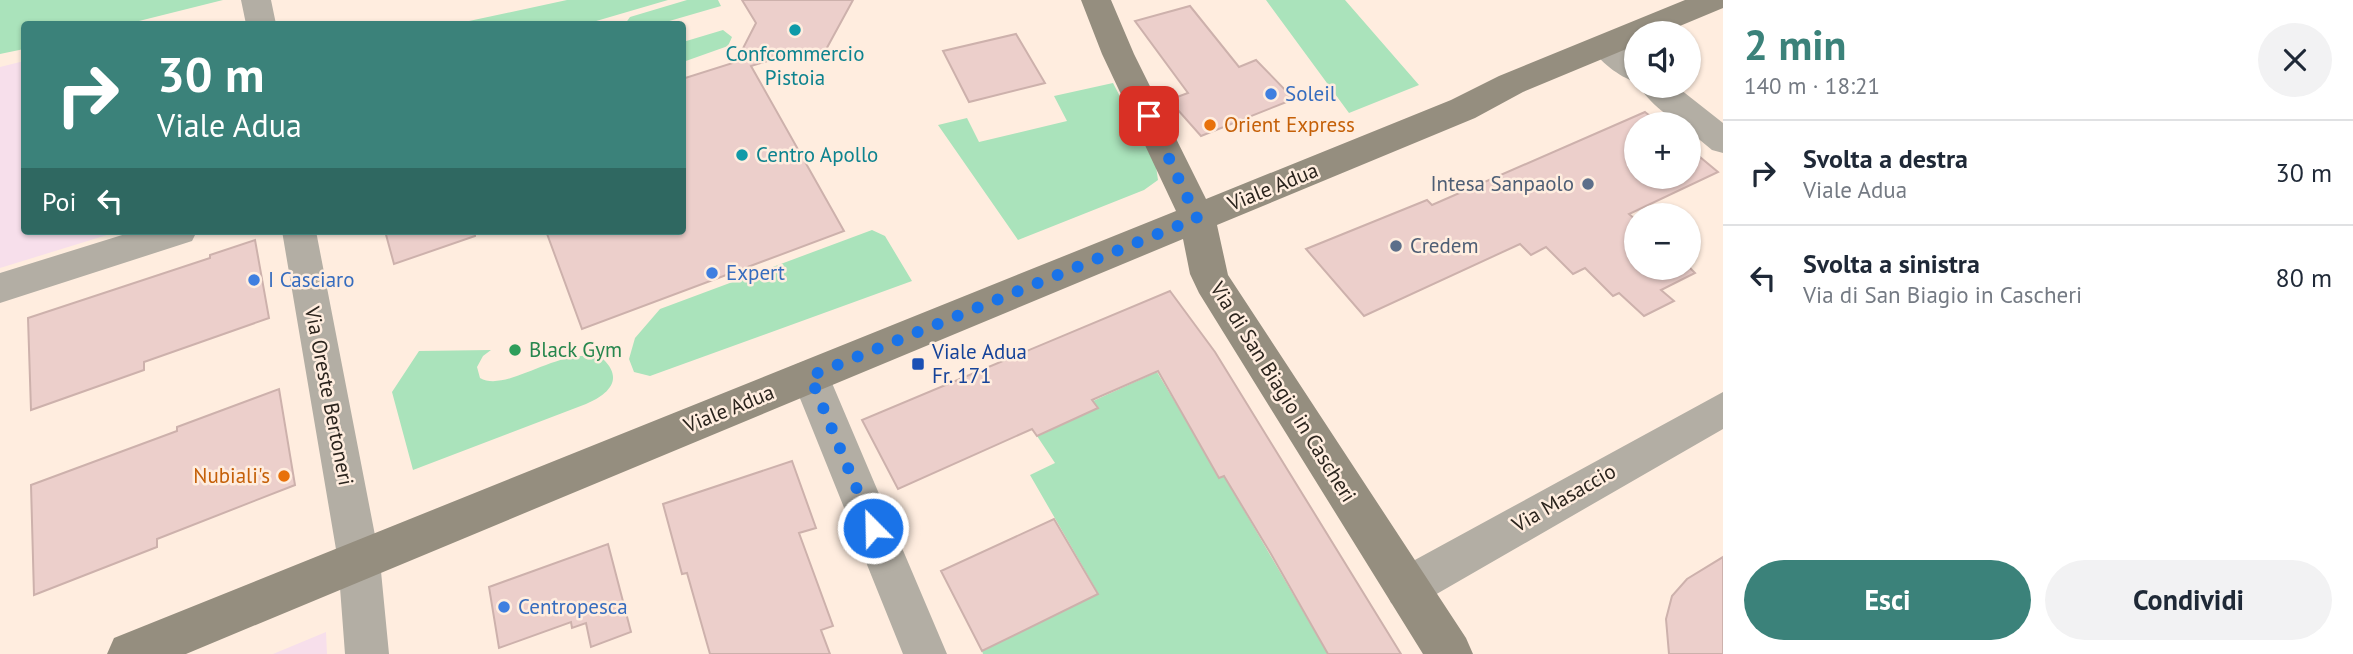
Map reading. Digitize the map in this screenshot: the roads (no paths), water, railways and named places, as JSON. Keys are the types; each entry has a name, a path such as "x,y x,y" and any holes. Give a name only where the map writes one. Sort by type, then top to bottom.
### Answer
{"main road":[{"name":"Via di San Biagio in Cascheri","path":"1096,0 1114,46 1197,218 1205,265 1212,282 1450,654"},
{"name":"Viale Adua","path":"131,654 1463,109 1511,84 1714,0"}],"street":[{"path":"256,0 260,21"},
{"path":"1605,46 1624,61"},
{"path":"1670,98 1723,141"},
{"path":"0,288 167,235"},
{"name":"Via Oreste Bertoneri","path":"300,235 359,561 367,654"},
{"path":"810,376 926,654"},
{"name":"Via Masaccio","path":"1406,588 1723,409"}],"place":[{"name":"Confcommercio Pistoia","path":"795,30"},
{"name":"Soleil","path":"1271,94"},
{"name":"Orient Express","path":"1210,125"},
{"name":"Centro Apollo","path":"742,155"},
{"name":"Intesa Sanpaolo","path":"1588,184"},
{"name":"Credem","path":"1396,246"},
{"name":"Expert","path":"712,273"},
{"name":"I Casciaro","path":"254,280"},
{"name":"Black Gym","path":"515,350"},
{"name":"Viale Adua Fr. 171","path":"918,364"},
{"name":"Nubiali's","path":"284,476"},
{"name":"Centropesca","path":"504,607"}]}
